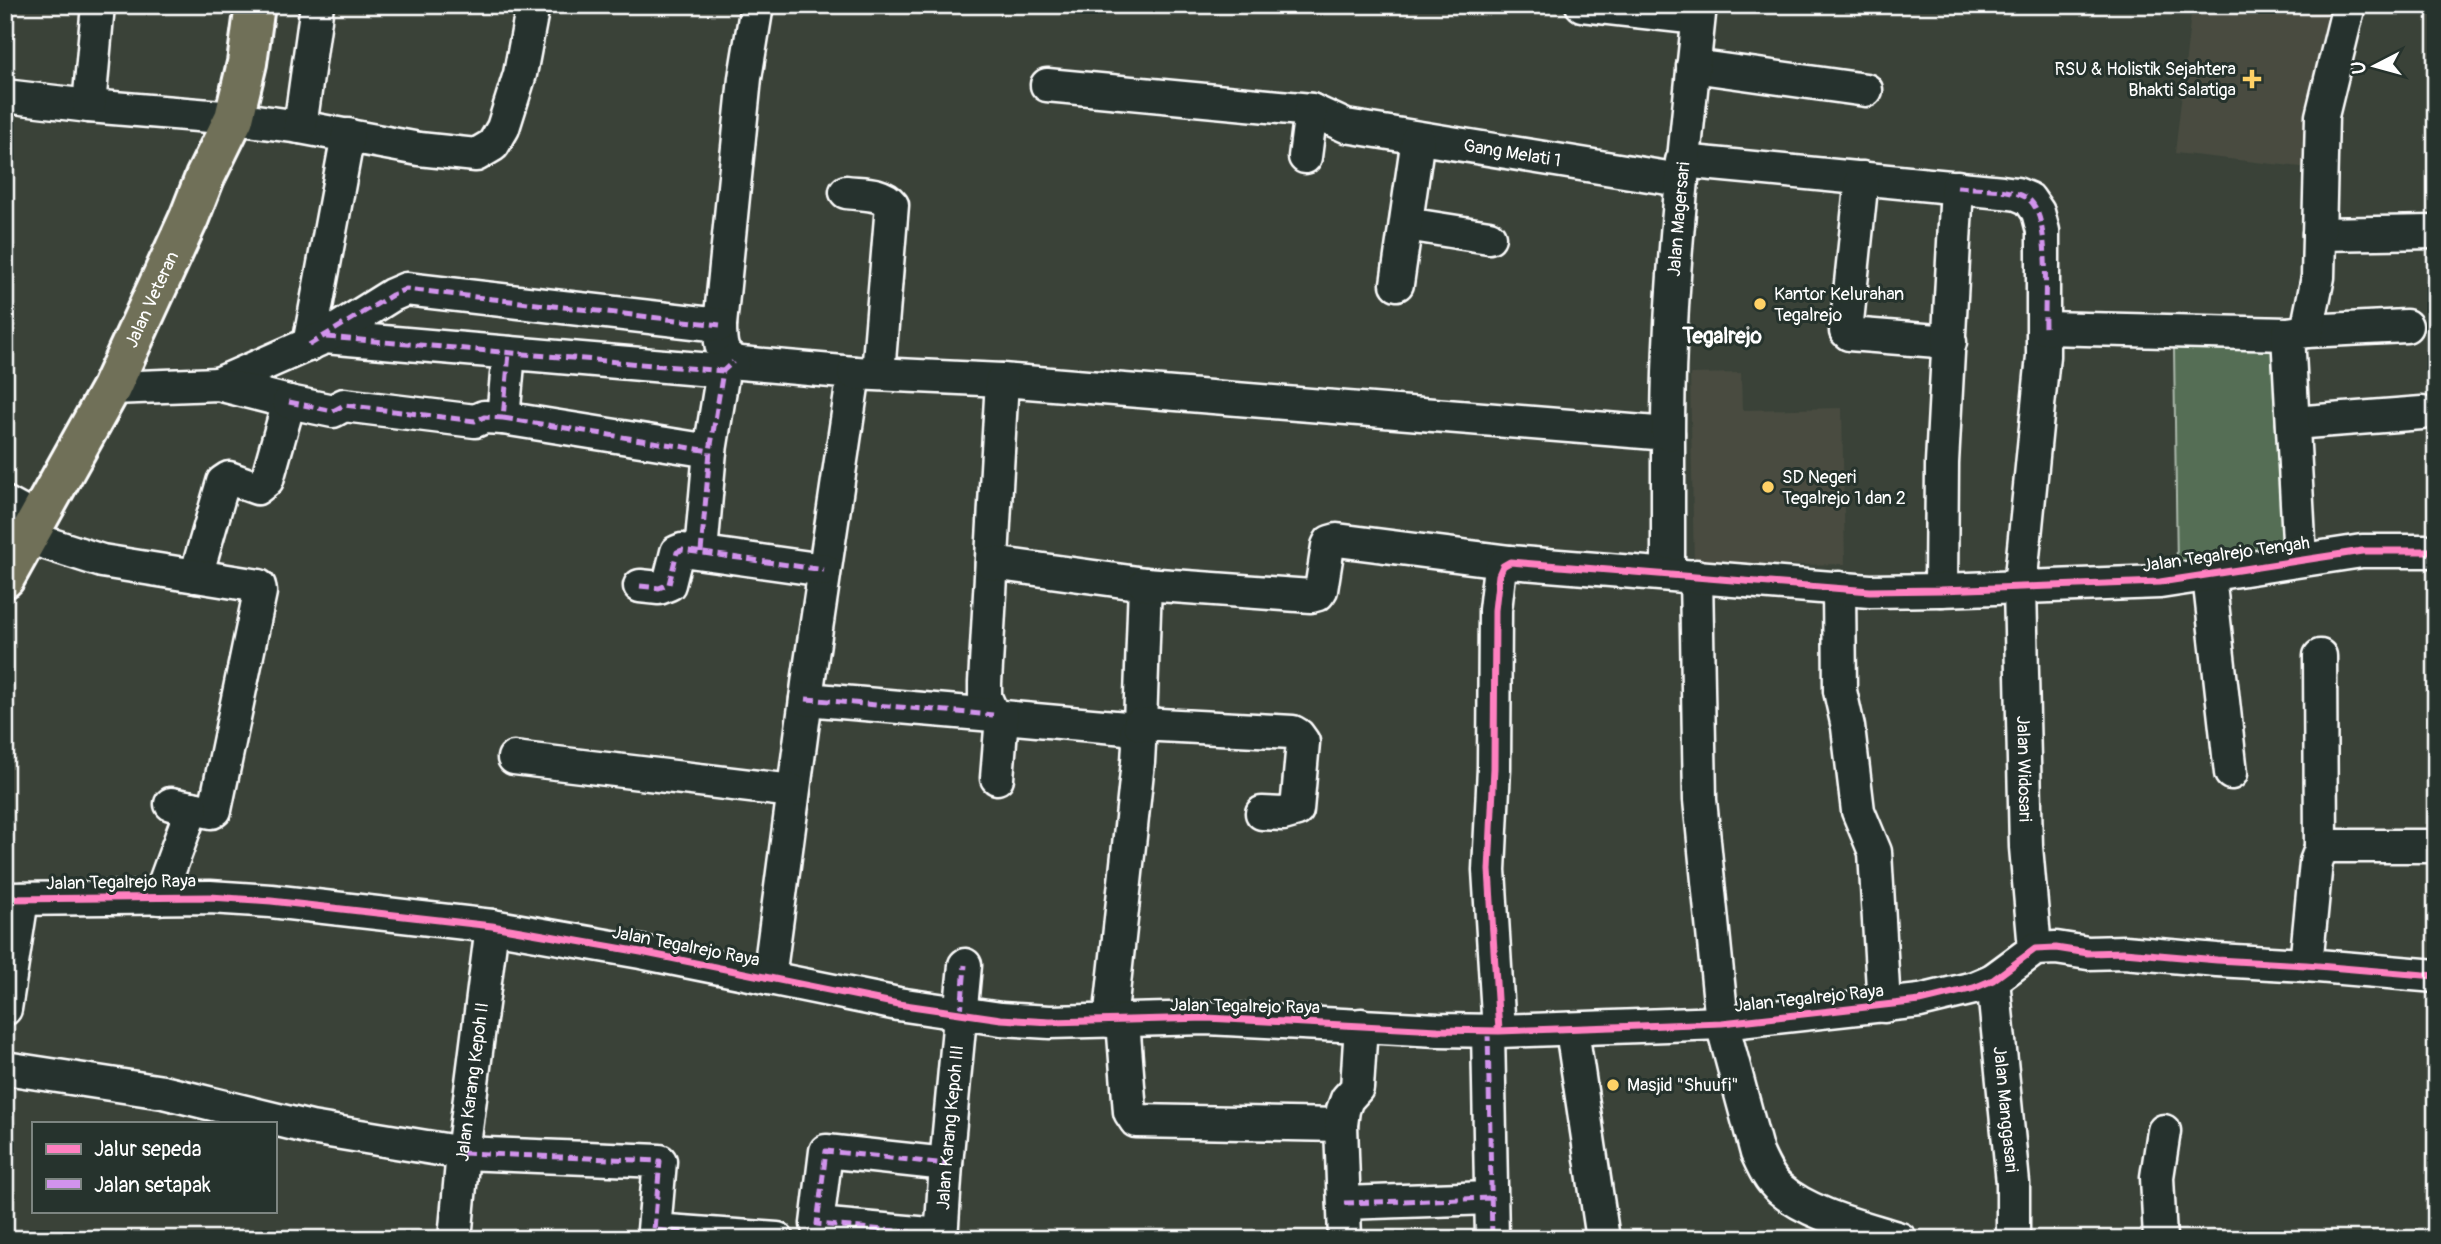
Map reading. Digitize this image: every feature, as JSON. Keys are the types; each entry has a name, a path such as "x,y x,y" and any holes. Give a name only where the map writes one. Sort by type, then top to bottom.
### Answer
{"main road":[{"name":"Jalan Veteran","path":"5,578 23,520 111,388 234,118 247,62 255,5"}],"street":[{"path":"89,106 98,5"},
{"path":"300,127 317,5"},
{"path":"5,96 234,118 476,155 493,145 503,128 520,74 533,5"},
{"path":"701,552 710,452 728,367 722,350 720,325 745,78 757,5"},
{"path":"1582,5 1699,12"},
{"name":"Jalan Magersari","path":"1699,12 1681,170 1668,373 1668,434 1722,1023 1757,1153 1765,1171 1778,1188 1794,1200 1827,1214 1900,1239"},
{"path":"2300,559 2293,423 2297,332 2318,277 2322,116 2347,17"},
{"path":"1693,66 1866,90"},
{"name":"Gang Melati 1","path":"1047,85 1311,110 1346,126 1418,138 1681,170 1862,178 1958,187"},
{"path":"1305,157 1311,110"},
{"path":"317,341 348,135"},
{"path":"1397,284 1418,138"},
{"path":"1862,178 1846,331 1849,334 1950,342"},
{"path":"1941,590 1942,463 1958,187"},
{"name":"Jalan Widosari","path":"1958,187 2017,194 2029,199 2038,212 2043,230 2045,328 2021,601 2026,847 2035,949"},
{"path":"769,978 824,570 866,373 892,205 888,199 881,196 846,192"},
{"path":"1406,225 1489,237"},
{"path":"2319,234 2434,232"},
{"path":"218,384 317,341 406,289 720,325"},
{"path":"2045,328 2297,332 2406,326"},
{"path":"317,341 728,367 1002,380 1668,434"},
{"path":"503,418 509,353"},
{"path":"998,778 998,716 985,697 1002,380"},
{"path":"111,388 218,384 334,411 344,405 475,421 484,417 503,418 710,452"},
{"path":"196,576 223,482 229,478 257,488 267,480 289,402"},
{"path":"2293,423 2422,413"},
{"path":"23,520 102,561 259,586 260,592 215,810 212,812 181,806 159,898"},
{"name":"Jalan Tegalrejo Tengah","path":"1145,584 1311,596 1321,590 1328,546 1330,542 1337,540 1510,562 1870,591 1941,590 2021,601 2209,576 2300,559 2362,551 2436,551"},
{"path":"640,586 664,587 669,584 677,552 682,550 824,570"},
{"path":"1492,1239 1494,1031 1489,870 1494,768 1495,611 1499,575 1503,566 1510,562"},
{"path":"992,563 1145,584 1138,762 1117,1021 1130,1112 1136,1121 1342,1125"},
{"path":"2209,576 2231,773"},
{"path":"1839,588 1840,691 1848,727 1858,811 1875,852 1884,1006"},
{"path":"2306,965 2316,862 2321,849 2320,656"},
{"path":"806,699 1126,728 1293,732 1303,742 1297,810 1283,814 1262,813"},
{"path":"514,758 793,791"},
{"path":"2321,849 2332,846 2436,846"},
{"name":"Jalan Tegalrejo Raya","path":"13,899 210,897 271,901 492,926 961,1014 1050,1022 1207,1018 1494,1031 1722,1023 1884,1006 1974,988 1993,980 2035,949"},
{"path":"5,1009 13,899"},
{"name":"Jalan Karang Kepoh II","path":"455,1239 463,1153 492,926"},
{"path":"2035,949 2056,948 2088,953 2124,952 2436,976"},
{"name":"Jalan Karang Kepoh III","path":"941,1237 965,965"},
{"name":"Jalan Manggasari","path":"1993,980 2013,1183 2013,1239"},
{"path":"1345,1239 1343,1110 1347,1099 1357,1088 1361,1025"},
{"path":"1572,1030 1604,1239"},
{"path":"5,1068 163,1091 311,1128 463,1153 660,1161 654,1230 777,1239"},
{"path":"2160,1239 2157,1177 2164,1131"},
{"path":"941,1237 817,1224 826,1151 946,1164"},
{"path":"1344,1203 1491,1198"}],"shaded area":[{"name":"RSU & Holistik Sejahtera Bhakti Salatiga","path":"2192,5 2329,5 2310,168 2175,153"},
{"name":"SD Negeri Tegalrejo 1 dan 2","path":"1741,373 1742,410 1842,408 1845,564 1694,567 1690,374"}],"green space":[{"path":"2283,343 2293,555 2177,570 2174,348"}],"marked path":[{"path":"1957,187 2019,194 2035,207 2040,221 2045,258 2045,328"},
{"path":"309,345 406,289 720,325"},
{"path":"326,337 723,371"},
{"path":"289,402 333,411 344,405 475,421 484,417 503,418 509,353"},
{"path":"701,552 710,451 723,371 733,362"},
{"path":"503,418 710,451"},
{"path":"640,586 659,588 669,584 677,552 682,550 824,570"},
{"path":"806,699 993,715"},
{"path":"961,1014 965,965"},
{"path":"1488,1031 1492,1239"},
{"path":"941,1235 817,1224 826,1151 946,1164"},
{"path":"463,1153 660,1161 654,1230 777,1239"},
{"path":"1344,1203 1491,1198"}],"cycle path":[{"path":"1499,1031 1489,870 1494,768 1495,610 1499,575 1503,566 1510,562 1870,591 2160,582 2362,551 2436,551"},
{"path":"5,899 210,897 271,901 492,926 641,952 898,1004 1001,1019 1050,1022 1207,1018 1499,1031 1722,1023 1920,1001 1974,988 1993,980 2035,949 2056,948 2088,953 2124,952 2436,976"}],"place":[{"name":"RSU & Holistik Sejahtera Bhakti Salatiga","path":"2252,79"},
{"name":"Kantor Kelurahan Tegalrejo","path":"1760,304"},
{"name":"SD Negeri Tegalrejo 1 dan 2","path":"1768,487"},
{"name":"Masjid \"Shuufi\"","path":"1613,1085"}],"district":[{"name":"Tegalrejo","path":"1722,336"}]}
